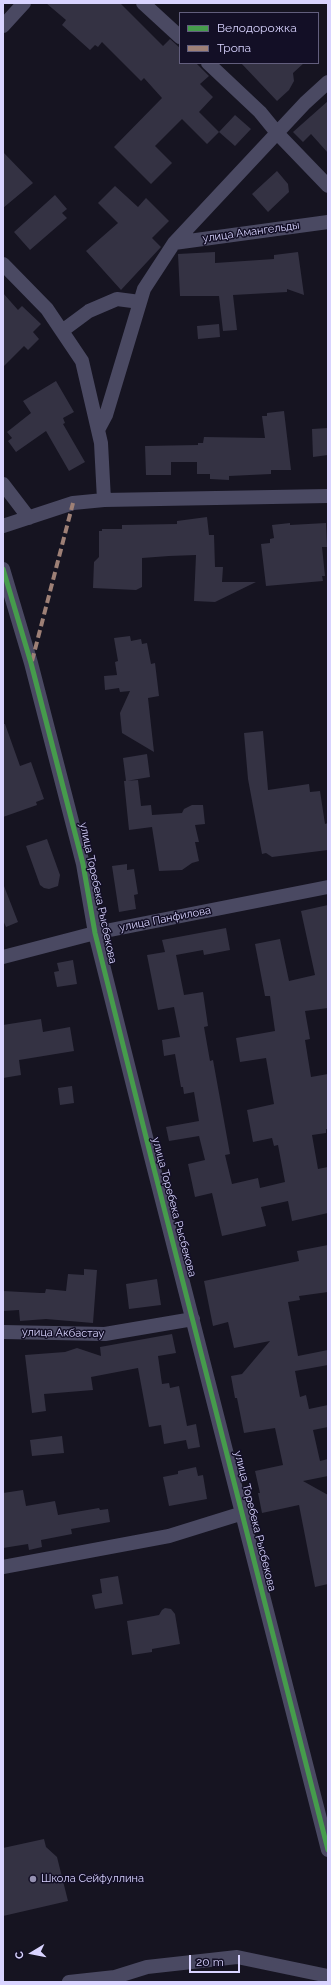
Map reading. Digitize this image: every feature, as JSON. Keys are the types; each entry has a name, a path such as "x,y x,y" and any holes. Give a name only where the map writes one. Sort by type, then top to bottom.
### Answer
{"street":[{"path":"3,26 24,3"},
{"path":"143,3 179,36"},
{"path":"209,64 260,112 278,134 328,186"},
{"path":"98,430 106,415 144,289 174,243 278,134 305,103 328,82"},
{"name":"улица Амангельды","path":"174,243 328,222"},
{"path":"3,264 47,310 82,361 101,443 104,500"},
{"path":"62,331 89,312 117,299 140,302"},
{"path":"3,484 29,518"},
{"path":"3,526 73,503 104,500 328,496"},
{"name":"улица Торебека Рысбекова","path":"3,569 31,663 83,864 96,933 328,1850"},
{"name":"улица Панфилова","path":"3,957 96,933 328,887"},
{"name":"улица Акбастау","path":"3,1332 106,1334 193,1319"},
{"path":"3,1567 169,1536 243,1513"},
{"path":"70,1982 115,1979 147,1967 236,1957 328,1976"}],"building":[{"path":"46,3 120,3 163,46 170,39 179,47 179,64 197,64 209,76 200,84 213,97 199,112 219,132 207,144 182,119 155,146 172,163 151,184 114,147 162,98 144,78 141,81 102,42 98,47 95,45 90,50 62,25 66,20"},
{"path":"242,64 303,64 293,73 294,81 289,90 277,101"},
{"path":"328,101 328,153 311,134 303,142 293,132"},
{"path":"235,115 251,129 235,146 219,132"},
{"path":"3,152 33,183 3,208"},
{"path":"277,171 288,184 289,192 268,212 252,194"},
{"path":"115,186 138,207 146,198 169,221 152,238 161,247 121,290 86,251 118,223 98,203"},
{"path":"55,195 67,209 62,213 67,218 30,250 14,232"},
{"path":"215,252 215,263 274,259 274,255 298,252 304,295 287,289 287,292 233,295 237,330 223,331 219,296 180,296 178,254"},
{"path":"3,293 18,310 22,306 41,324 33,332 39,339 28,350 24,346 3,367"},
{"path":"219,324 220,337 198,339 197,326"},
{"path":"56,381 74,412 63,418 65,423 63,424 85,462 69,471 46,431 16,452 8,441 12,438 7,432 31,413 23,401"},
{"path":"284,411 291,470 271,470 271,474 229,476 229,480 210,479 210,474 197,474 197,462 171,462 171,475 146,475 145,446 198,445 198,443 203,443 204,437 265,438 262,416 267,416 267,413"},
{"path":"328,428 328,455 313,457 312,429"},
{"path":"207,517 209,535 214,535 215,567 223,567 222,582 256,582 215,602 194,601 196,555 142,558 142,587 136,590 93,588 94,562 99,557 99,531 102,531 102,529 122,529 122,525 177,524 177,521"},
{"path":"290,523 290,525 326,523 327,547 322,547 325,576 322,576 323,581 266,586 261,544 270,543 270,539 274,538 272,525"},
{"path":"130,636 131,641 141,639 142,644 147,643 151,664 155,663 159,696 148,698 154,752 122,733 120,713 130,691 120,692 119,688 105,690 104,676 117,675 115,662 118,661 114,638"},
{"path":"3,724 5,724 20,766 31,762 44,799 36,802 37,805 3,817"},
{"path":"263,731 268,790 309,784 310,792 320,791 325,824 328,823 328,850 272,857 266,853 262,854 248,779 244,733"},
{"path":"147,754 150,777 126,781 123,758"},
{"path":"138,780 141,806 151,805 152,815 182,813 184,809 192,805 203,805 205,824 195,825 199,842 195,842 199,861 192,863 182,870 159,871 152,827 129,830 124,781"},
{"path":"47,839 60,875 58,886 49,889 40,885 26,846"},
{"path":"127,864 127,870 134,869 138,894 134,895 136,909 119,912 112,866"},
{"path":"3,886 18,922 6,927 3,920"},
{"path":"328,905 328,1008 305,1011 310,1039 305,1040 311,1077 328,1074 328,1129 326,1129 326,1133 312,1135 318,1169 328,1167 328,1213 292,1221 288,1201 261,1207 266,1226 222,1236 212,1193 195,1197 188,1164 205,1160 199,1136 169,1141 166,1127 199,1121 194,1092 184,1094 183,1087 181,1087 175,1054 164,1056 162,1040 180,1037 174,1007 158,1010 147,955 165,952 162,940 226,928 230,950 204,955 203,950 176,955 184,995 203,992 208,1026 204,1027 210,1061 213,1060 230,1154 225,1155 232,1184 258,1178 260,1188 285,1182 278,1145 274,1146 272,1138 253,1142 247,1110 274,1104 266,1058 240,1062 236,1038 275,1031 270,996 265,996 255,944 280,939 289,981 315,975 301,911"},
{"path":"73,960 77,984 57,987 54,972 59,971 57,963"},
{"path":"41,1019 43,1032 70,1027 74,1051 19,1060 21,1075 3,1078 3,1025"},
{"path":"72,1086 74,1103 60,1105 58,1088"},
{"path":"328,1245 328,1292 299,1296 300,1300 288,1302 298,1356 328,1350 328,1365 295,1371 300,1397 306,1395 309,1409 328,1405 328,1427 313,1430 320,1461 328,1459 328,1476 303,1481 328,1495 328,1584 315,1587 299,1505 262,1513 258,1493 260,1493 255,1471 283,1465 275,1428 244,1433 237,1398 235,1398 231,1376 242,1374 270,1341 234,1348 228,1322 213,1326 204,1281 299,1261 297,1251"},
{"path":"84,1269 97,1270 93,1323 46,1319 20,1321 19,1310 3,1311 3,1291 45,1293 46,1289 66,1291 68,1274 84,1275"},
{"path":"157,1279 161,1305 129,1309 126,1284"},
{"path":"172,1334 176,1353 158,1356 162,1384 169,1383 170,1388 179,1386 187,1426 196,1424 200,1447 188,1449 186,1440 164,1444 161,1425 149,1427 138,1368 91,1377 93,1390 44,1394 46,1411 32,1413 25,1355 65,1352 77,1348 101,1356 100,1347"},
{"path":"62,1436 64,1453 32,1456 30,1440"},
{"path":"196,1467 198,1476 203,1475 207,1499 169,1506 163,1477 178,1474 178,1471"},
{"path":"23,1490 26,1506 55,1501 58,1515 99,1508 100,1510 108,1509 110,1522 71,1529 72,1534 41,1540 42,1547 29,1550 28,1544 3,1548 3,1493"},
{"path":"118,1576 123,1604 95,1609 92,1595 102,1593 100,1579"},
{"path":"165,1608 171,1609 175,1614 180,1644 152,1649 152,1652 132,1655 127,1621 159,1615"},
{"name":"Школа Сейфуллина","path":"44,1839 46,1847 57,1857 68,1901 3,1916 3,1848"}],"marked path":[{"path":"32,661 73,503"}],"cycle path":[{"path":"3,569 31,663 83,864 95,933 328,1850"}],"place":[{"name":"Школа Сейфуллина","path":"33,1879"}]}
